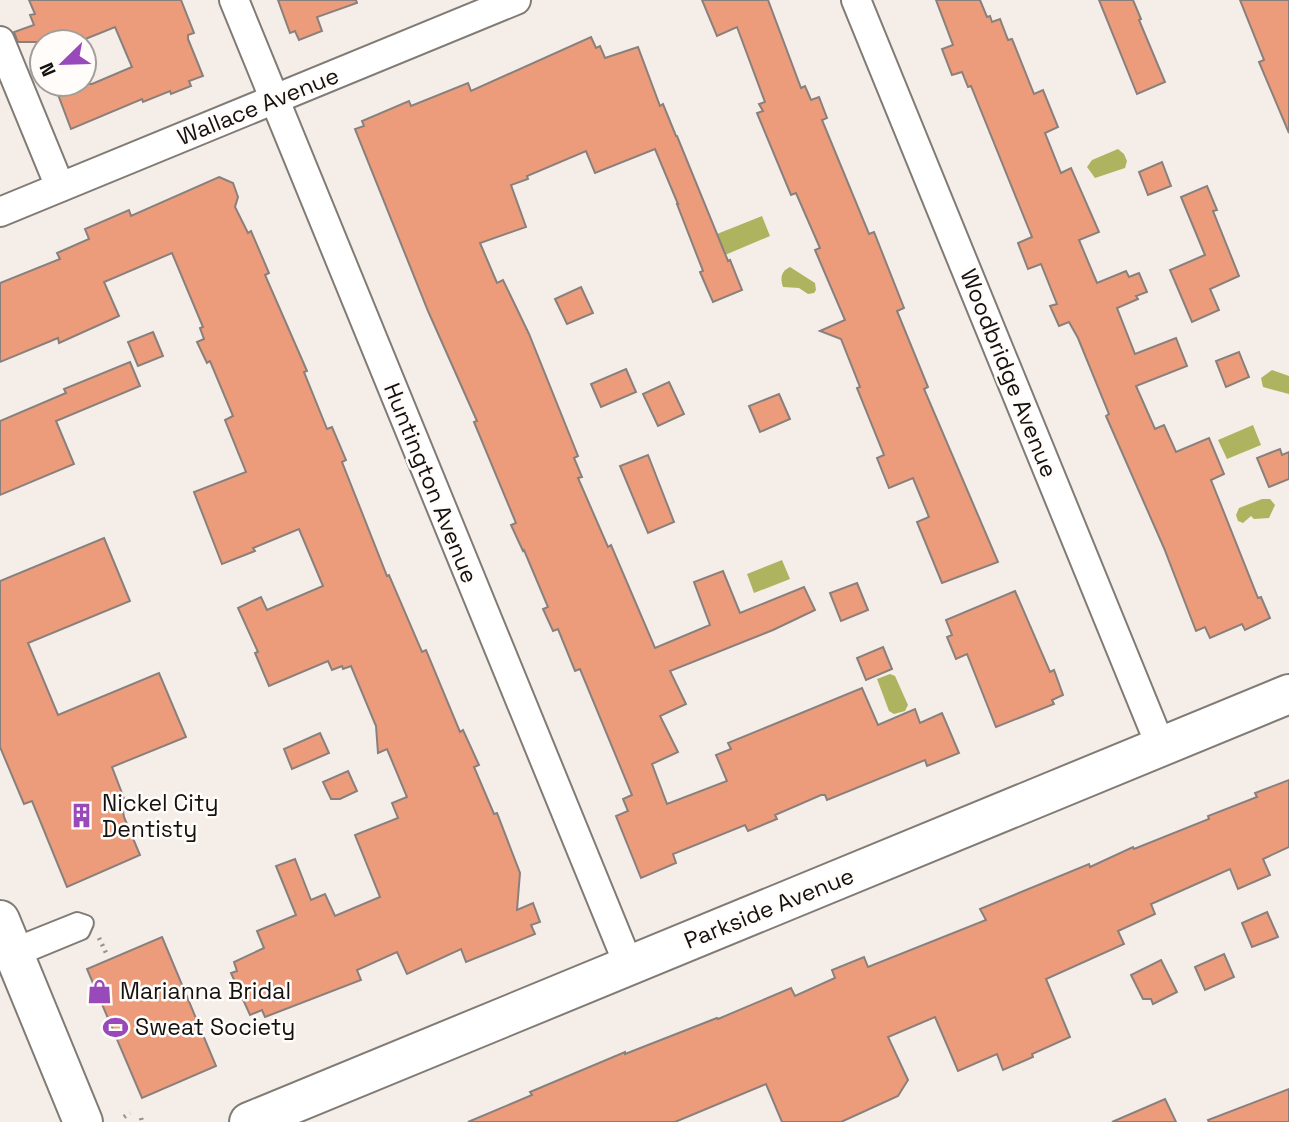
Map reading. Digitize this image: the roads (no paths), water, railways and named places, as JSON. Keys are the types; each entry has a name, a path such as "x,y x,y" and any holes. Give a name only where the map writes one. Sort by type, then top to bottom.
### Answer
{"street":[{"name":"Huntington Avenue","path":"233,0 629,966"},
{"name":"Wallace Avenue","path":"0,212 516,0"},
{"name":"Woodbridge Avenue","path":"856,0 1161,747"},
{"path":"0,41 60,187"},
{"name":"Parkside Avenue","path":"249,1122 1289,694"},
{"path":"9,942 83,1122"}],"place":[{"name":"Nickel City Dentisty","path":"82,816"},
{"name":"Marianna Bridal","path":"100,991"},
{"name":"Sweat Society","path":"115,1027"}]}
